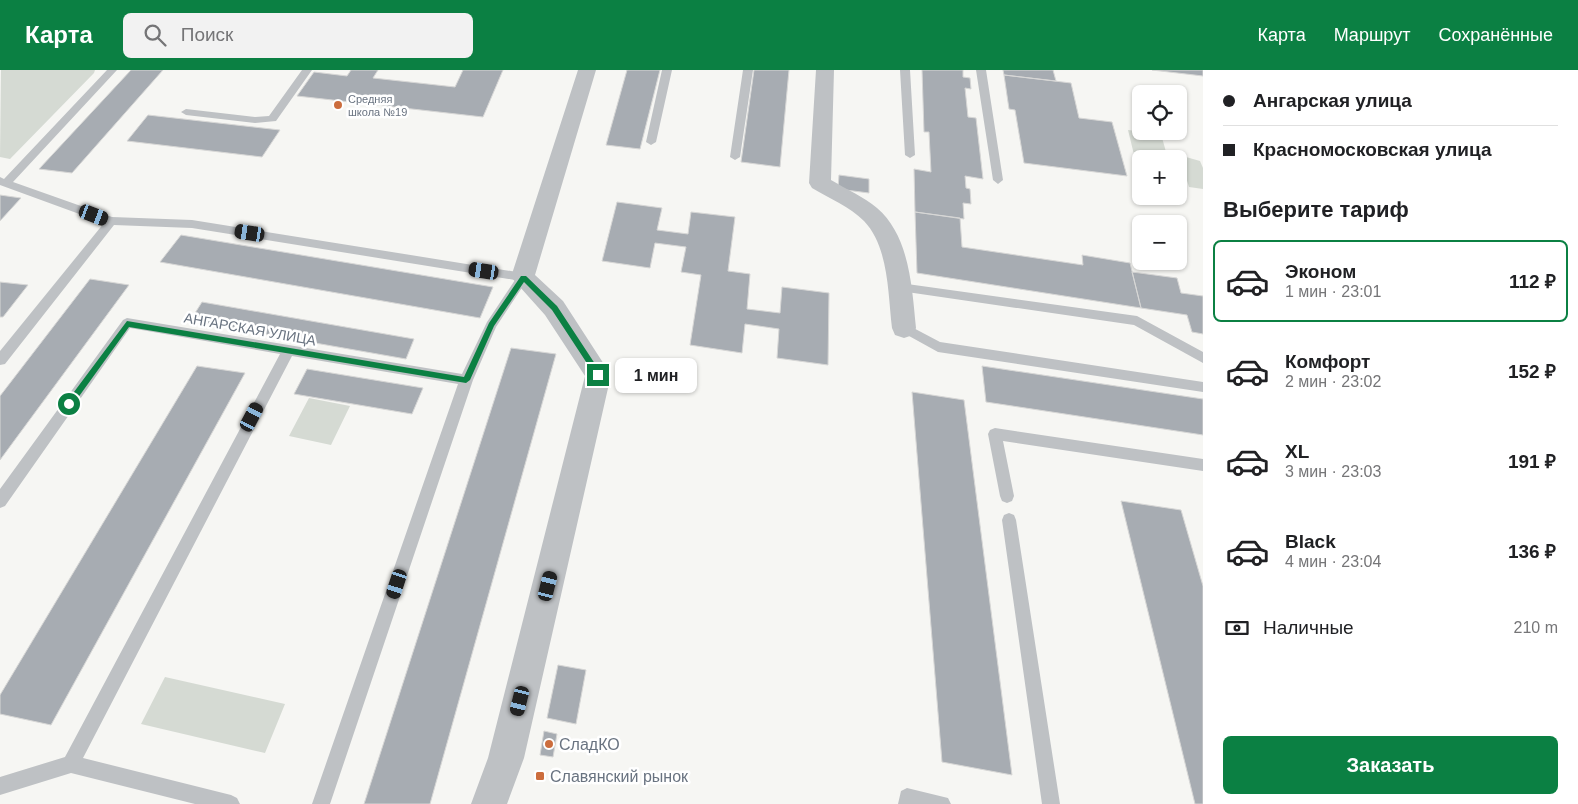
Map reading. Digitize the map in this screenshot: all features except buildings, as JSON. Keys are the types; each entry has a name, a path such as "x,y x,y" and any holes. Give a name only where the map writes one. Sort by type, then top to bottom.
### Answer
{"street":[{"path":"488,804 506,758 598,375 554,308 523,277 587,70"},
{"path":"825,70 820,183 874,218 891,249 900,287 904,328"}],"lane":[{"path":"112,70 4,182 111,221 192,224 523,277 491,325 466,380 322,804"},
{"path":"186,112 255,120 272,119 307,70"},
{"path":"651,142 667,70"},
{"path":"734,158 748,70"},
{"path":"905,70 910,155"},
{"path":"981,70 998,180"},
{"path":"0,360 111,221"},
{"path":"900,287 1136,321 1203,358"},
{"name":"АНГАРСКАЯ УЛИЦА","path":"0,501 127,323 466,380"},
{"path":"904,328 938,347 1203,387"},
{"path":"71,764 288,351"},
{"path":"1008,496 995,434 1203,465"},
{"path":"1009,520 1051,804"},
{"path":"0,786 71,764 231,804"},
{"path":"907,804 907,797 942,804"}],"shaded area":[{"path":"1,70 95,70 10,159 0,157"},
{"path":"1128,130 1132,130 1132,140 1163,140 1165,150 1133,150"},
{"path":"1187,157 1200,161 1203,168 1203,189 1189,187 1187,181"},
{"path":"309,398 350,406 331,445 289,436"},
{"path":"165,677 285,704 265,753 141,724"}],"place":[{"name":"Средняя школа №19","path":"338,105"},
{"name":"СладКО","path":"549,744"},
{"name":"Славянский рынок","path":"540,776"}],"route":[{"path":"69,404 127,323 466,380 491,325 523,277 554,308 598,375"}]}
